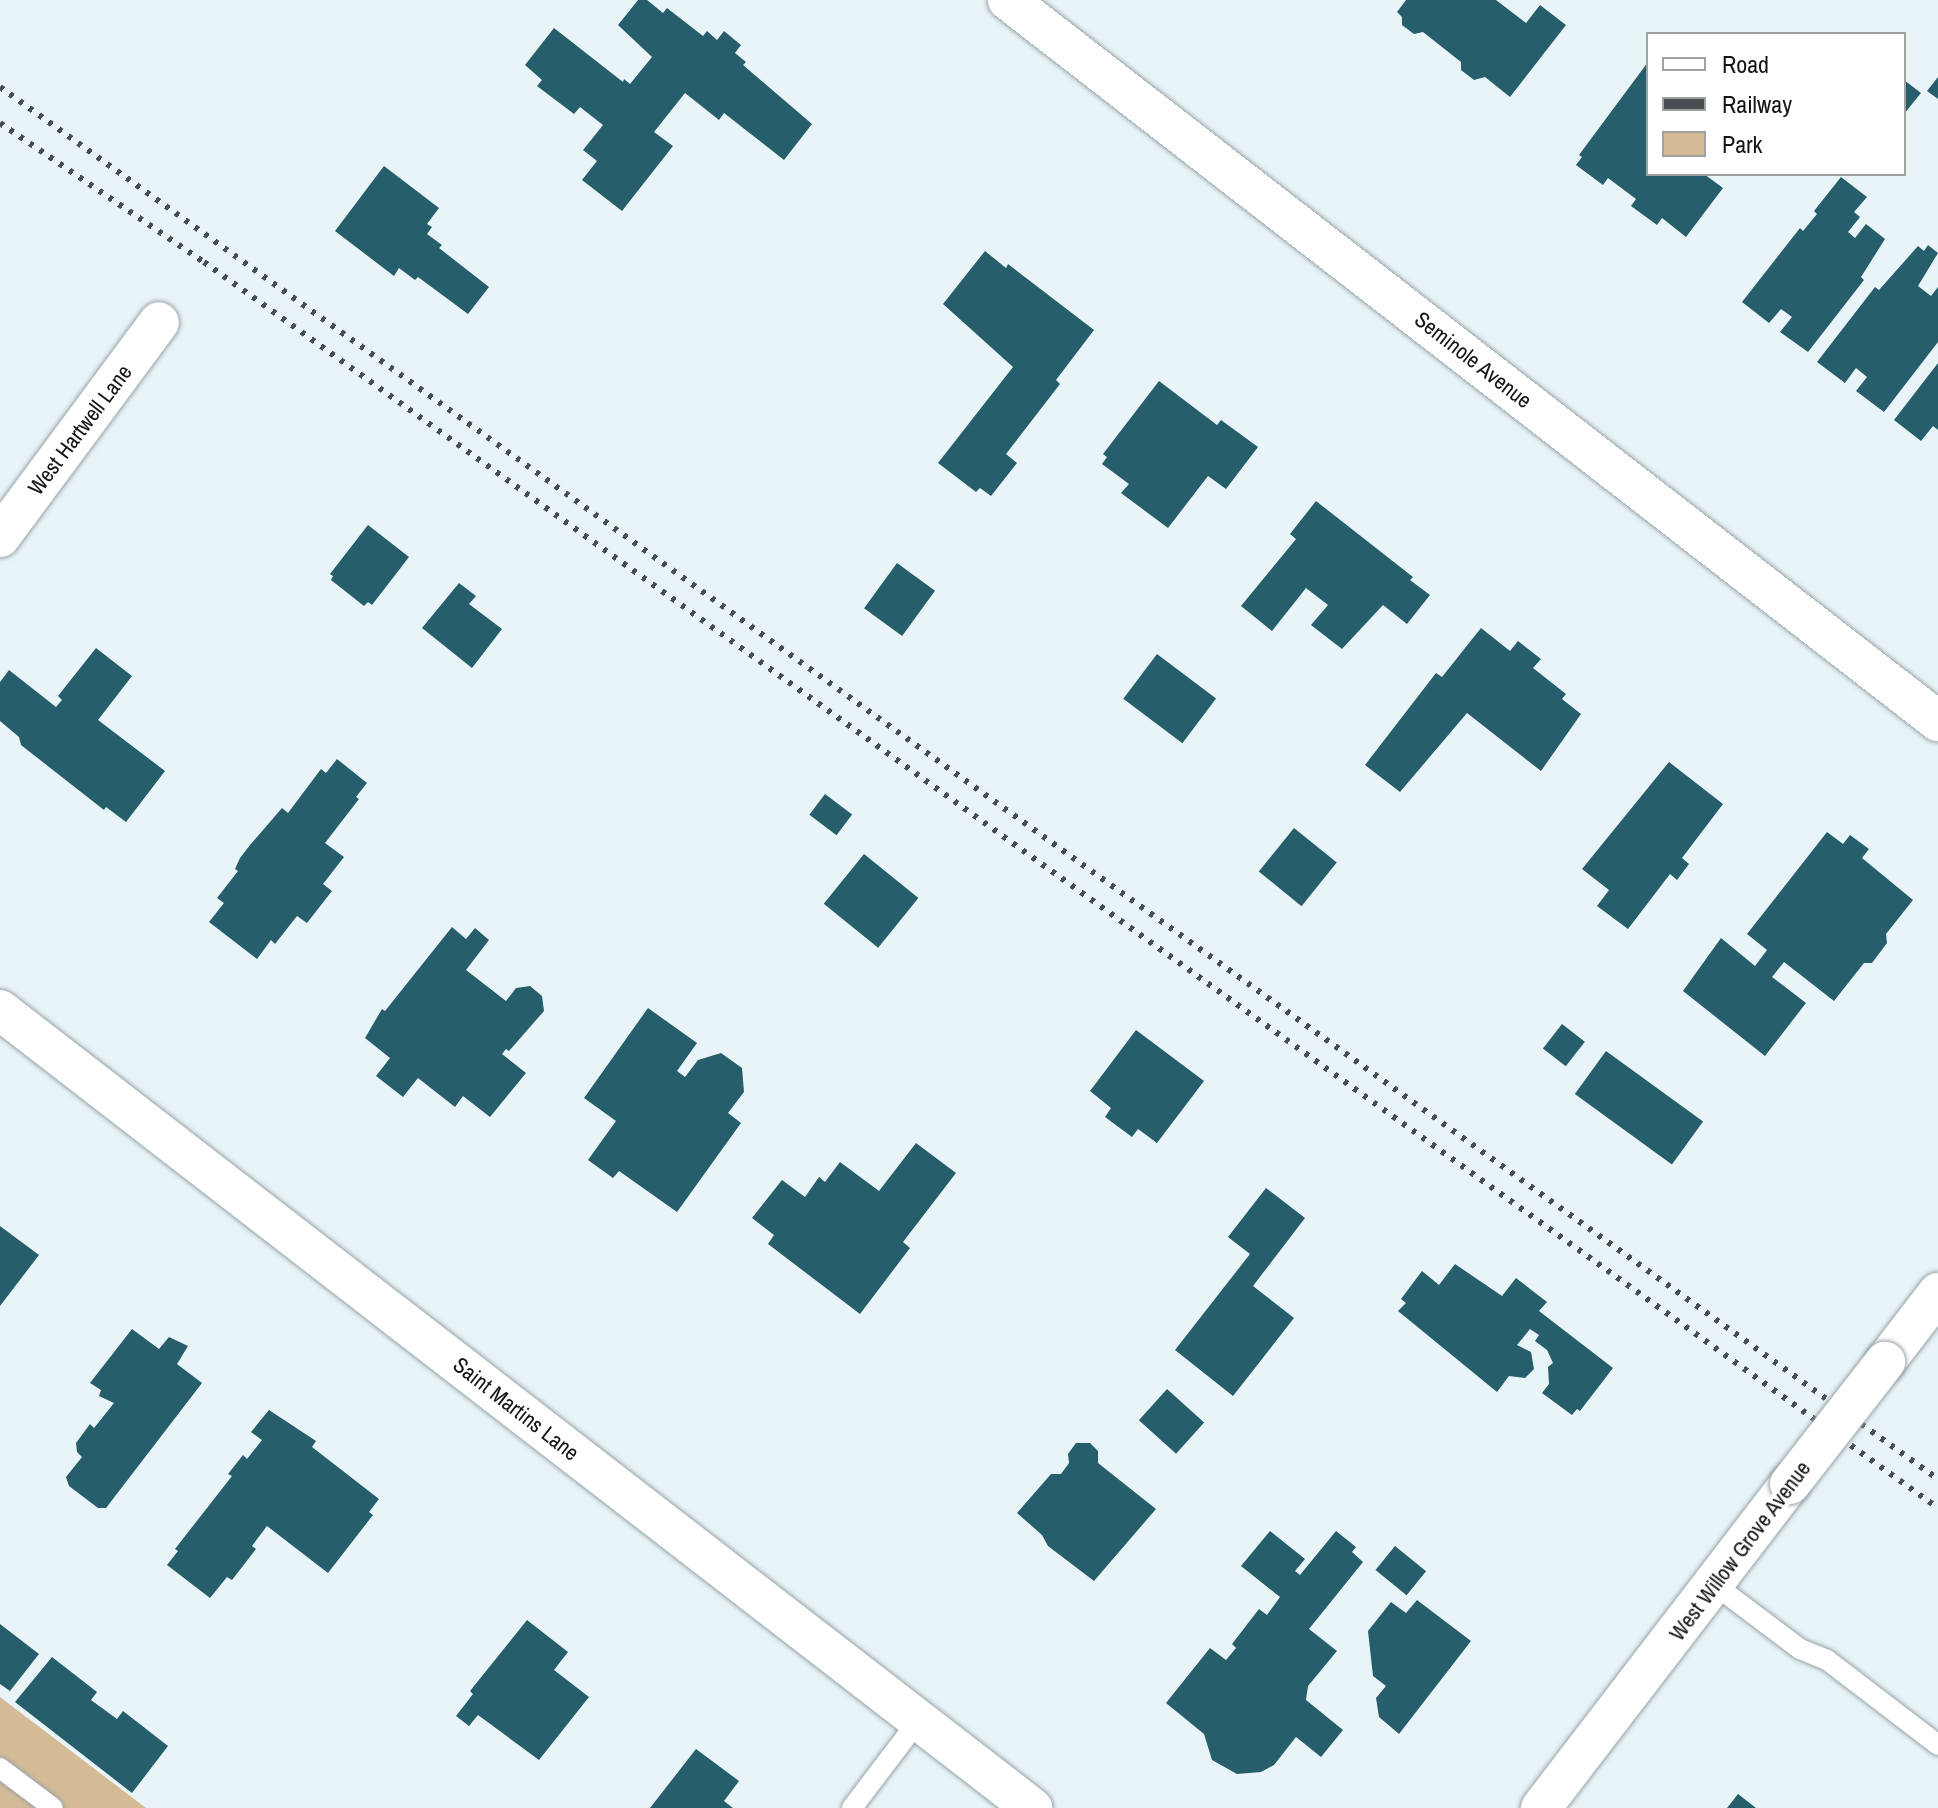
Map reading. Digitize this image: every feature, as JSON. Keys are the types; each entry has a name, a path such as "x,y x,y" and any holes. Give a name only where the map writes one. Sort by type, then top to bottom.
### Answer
{"street":[{"name":"Seminole Avenue","path":"1008,0 1938,721"},
{"name":"West Hartwell Lane","path":"0,537 159,322"},
{"name":"Saint Martins Lane","path":"0,1010 1032,1808"},
{"name":"West Willow Grove Avenue","path":"1541,1808 1938,1293"}],"lane":[{"path":"1715,1585 1800,1649 1827,1660 1938,1745"},
{"path":"852,1808 918,1721"},
{"path":"0,1768 53,1808"}],"green space":[{"path":"0,1697 146,1808 0,1808"}],"building":[{"path":"638,0 647,0 663,13 667,8 703,36 707,31 717,40 724,31 741,45 735,53 746,62 743,65 812,124 784,160 724,113 719,120 685,93 654,132 673,146 622,211 582,180 597,161 583,150 603,125 580,107 574,114 537,86 542,80 525,65 554,28 623,82 624,79 630,84 652,57 618,25"},
{"path":"1406,0 1496,0 1526,23 1540,5 1566,25 1510,97 1485,77 1474,80 1461,70 1461,62 1423,32 1414,34 1402,25 1402,17 1397,12"},
{"path":"1646,65 1646,176 1707,176 1723,188 1686,237 1662,218 1657,225 1631,206 1636,199 1608,178 1603,185 1576,165 1582,157 1579,155"},
{"path":"1938,77 1938,99 1927,91"},
{"path":"1906,82 1921,93 1906,112"},
{"path":"384,166 439,208 427,224 432,227 427,234 442,245 439,248 489,287 468,314 418,277 415,280 399,268 394,276 335,231"},
{"path":"1841,177 1867,197 1854,212 1860,217 1848,232 1855,238 1866,224 1885,239 1861,277 1864,280 1808,352 1780,332 1792,317 1781,309 1769,323 1742,302 1800,228 1803,231 1817,214 1814,211"},
{"path":"1928,245 1938,253 1918,286 1931,296 1938,287 1938,342 1884,412 1856,391 1867,377 1856,368 1845,383 1817,362 1875,287 1879,290 1918,246 1924,251"},
{"path":"985,251 1006,268 1008,264 1094,330 1056,380 1060,384 1006,454 1017,463 991,496 980,488 976,492 938,463 1013,367 943,304"},
{"path":"1938,363 1938,430 1933,426 1921,441 1894,420"},
{"path":"1159,381 1217,425 1221,420 1258,447 1226,489 1208,476 1168,528 1121,493 1129,484 1102,464 1107,457 1103,454"},
{"path":"1316,501 1413,577 1410,580 1430,595 1407,624 1383,605 1342,649 1311,625 1328,605 1306,588 1272,631 1241,606 1296,539 1290,534"},
{"path":"368,525 409,557 372,605 368,602 364,606 331,580 333,576 330,574"},
{"path":"897,563 935,591 902,636 864,608"},
{"path":"459,583 476,596 469,604 502,629 472,668 422,628"},
{"path":"1481,628 1510,651 1518,641 1541,659 1533,668 1566,694 1562,699 1581,714 1541,771 1467,713 1400,792 1365,765 1436,673 1442,677"},
{"path":"96,648 132,676 98,720 165,771 126,822 106,807 104,810 21,745 19,737 0,721 0,682 9,670 56,707 62,700 58,696"},
{"path":"1157,654 1216,699 1182,743 1123,699"},
{"path":"337,759 367,783 356,797 359,799 325,843 344,857 323,884 332,891 307,923 297,916 275,944 271,940 257,959 209,922 224,903 217,898 238,871 235,869 240,858 250,845 282,808 288,813 321,769 326,773"},
{"path":"1669,762 1723,804 1682,858 1689,864 1677,880 1670,874 1628,929 1597,906 1609,890 1582,869"},
{"path":"825,794 852,814 837,835 809,815"},
{"path":"1294,828 1337,863 1302,906 1259,872"},
{"path":"1827,832 1843,844 1850,835 1869,849 1862,858 1913,900 1886,934 1887,943 1872,963 1864,963 1834,1001 1784,962 1772,977 1806,1003 1765,1056 1683,991 1721,938 1755,966 1767,950 1747,934"},
{"path":"864,854 918,898 878,948 824,904"},
{"path":"452,927 466,939 475,928 489,940 466,970 506,1001 516,988 530,986 542,996 544,1011 509,1051 506,1049 502,1054 526,1073 490,1117 463,1096 455,1107 418,1078 403,1097 376,1076 390,1058 365,1038 382,1009 385,1011"},
{"path":"648,1008 697,1043 677,1071 685,1077 698,1060 721,1053 742,1068 744,1092 728,1113 741,1123 677,1212 619,1171 613,1178 588,1160 616,1121 584,1098"},
{"path":"1562,1024 1585,1042 1566,1066 1543,1048"},
{"path":"1136,1030 1204,1081 1157,1143 1138,1129 1132,1137 1105,1117 1111,1108 1090,1091"},
{"path":"1606,1051 1703,1122 1672,1164 1575,1094"},
{"path":"916,1143 956,1173 903,1242 910,1248 860,1314 768,1244 774,1235 752,1218 782,1180 805,1197 819,1177 825,1182 840,1162 879,1191"},
{"path":"1266,1188 1305,1218 1253,1286 1294,1318 1233,1396 1175,1350 1250,1254 1228,1237"},
{"path":"0,1226 39,1255 0,1306"},
{"path":"1455,1264 1502,1296 1516,1278 1547,1302 1539,1311 1613,1368 1580,1411 1577,1409 1572,1415 1542,1393 1549,1384 1548,1367 1553,1363 1547,1350 1535,1341 1539,1335 1530,1329 1517,1345 1531,1352 1534,1369 1525,1378 1509,1376 1497,1392 1398,1311 1406,1303 1401,1299 1422,1271 1439,1285"},
{"path":"132,1329 159,1349 169,1337 188,1346 177,1364 202,1383 106,1508 98,1508 69,1486 66,1477 82,1457 77,1452 76,1443 90,1424 94,1428 114,1403 99,1396 101,1390 90,1383"},
{"path":"1167,1389 1204,1422 1176,1454 1139,1420"},
{"path":"269,1410 316,1441 312,1447 379,1499 369,1512 373,1515 328,1573 267,1526 252,1546 256,1549 232,1580 227,1577 210,1598 167,1565 178,1551 175,1549 232,1476 228,1474 243,1455 247,1459 262,1440 251,1432"},
{"path":"1076,1443 1090,1443 1098,1451 1098,1463 1156,1509 1094,1581 1048,1546 1042,1535 1017,1513 1051,1474 1061,1474 1069,1463 1068,1454"},
{"path":"1270,1531 1305,1559 1295,1571 1300,1575 1336,1531 1356,1547 1352,1552 1363,1562 1309,1629 1337,1651 1308,1686 1306,1700 1343,1730 1321,1757 1296,1737 1274,1765 1261,1772 1237,1774 1212,1760 1204,1734 1166,1703 1210,1648 1226,1660 1236,1648 1232,1644 1259,1609 1267,1615 1280,1597 1241,1566"},
{"path":"1395,1546 1426,1571 1407,1595 1375,1570"},
{"path":"1417,1600 1471,1641 1399,1734 1379,1717 1376,1698 1386,1686 1373,1676 1368,1631 1391,1602 1406,1613"},
{"path":"527,1620 568,1652 554,1670 589,1697 539,1760 478,1715 469,1726 456,1716 473,1694 470,1691"},
{"path":"0,1624 39,1654 10,1691 0,1684"},
{"path":"52,1657 97,1692 91,1700 117,1719 123,1711 168,1746 132,1793 15,1702"},
{"path":"696,1749 739,1781 724,1801 733,1808 650,1808"},
{"path":"1738,1794 1756,1808 1727,1808"}],"railway":[{"path":"0,87 1938,1479"},
{"path":"0,123 204,262 1938,1508"}]}
